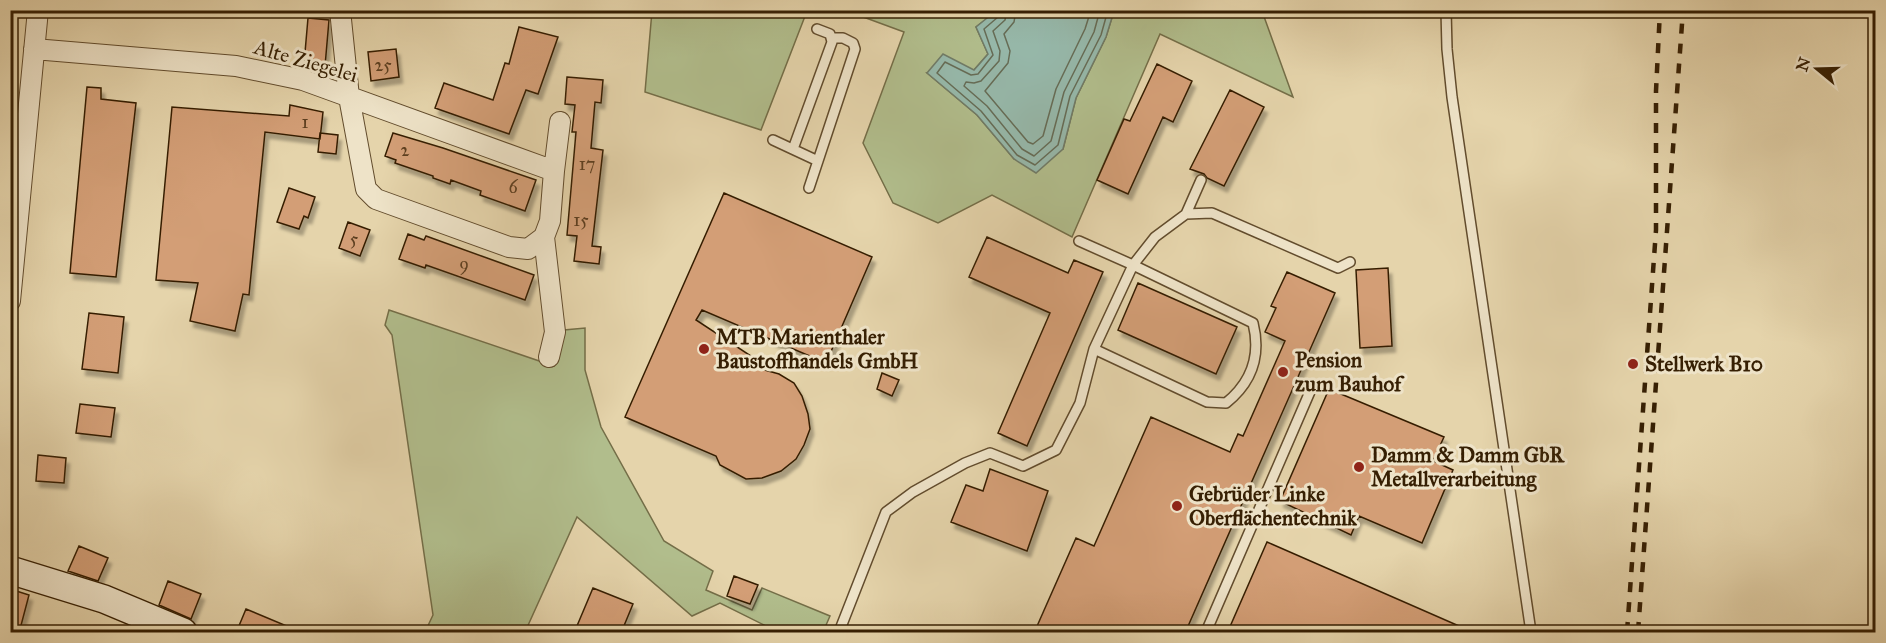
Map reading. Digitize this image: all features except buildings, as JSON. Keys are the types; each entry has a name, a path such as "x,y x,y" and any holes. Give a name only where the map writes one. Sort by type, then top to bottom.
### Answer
{"main road":[{"path":"10,570 104,599 183,633"}],"street":[{"path":"10,301 38,10"},
{"path":"340,10 349,97 366,189 376,199 509,247 528,249 544,237"},
{"name":"Alte Ziegelei","path":"34,49 236,66 303,80 554,171"},
{"path":"549,357 555,332 544,237 550,220 560,122"}],"lane":[{"path":"1446,10 1452,97 1531,633"},
{"path":"809,188 855,49 853,43 843,38 833,38 830,34 817,29"},
{"path":"793,149 833,38"},
{"path":"773,140 818,161"},
{"path":"839,633 886,512 913,492 965,463 990,453 1023,466 1056,450 1080,403 1094,349 1133,265 1155,237 1186,214 1201,180"},
{"path":"1186,214 1212,213 1338,268 1350,262"},
{"path":"1078,241 1253,323 1257,336 1257,352 1252,369 1240,392 1226,403 1207,402 1094,349"},
{"path":"1206,633 1312,387"}],"green space":[{"path":"652,11 807,11 761,130 645,92"},
{"path":"847,11 997,11 976,27 988,54 974,70 927,73 977,115 1014,159 1063,149 1076,98 1106,37 1114,11 1262,11 1293,97 1160,34 1072,237 992,195 938,223 893,203 863,143 904,32"},
{"path":"389,310 554,366 564,330 585,328 585,370 601,427 664,541 713,571 706,590 752,610 762,588 830,616 823,632 778,632 720,603 692,616 577,517 525,632 425,632 433,615 392,335 385,325"}],"water":[{"path":"997,10 1114,11 1106,37 1076,98 1063,149 1036,173 1014,159 977,115 927,73 943,54 974,70 988,54 976,27"}],"railway":[{"path":"1627,632 1656,230 1656,91 1660,10"},
{"path":"1638,632 1683,10"}],"place":[{"name":"MTB Marienthaler Baustoffhandels GmbH","path":"704,349"},
{"name":"Stellwerk B10","path":"1633,364"},
{"name":"Pension zum Bauhof","path":"1283,372"},
{"name":"Damm & Damm GbR Metallverarbeitung","path":"1359,467"},
{"name":"Gebrüder Linke Oberflächentechnik","path":"1177,506"}]}
